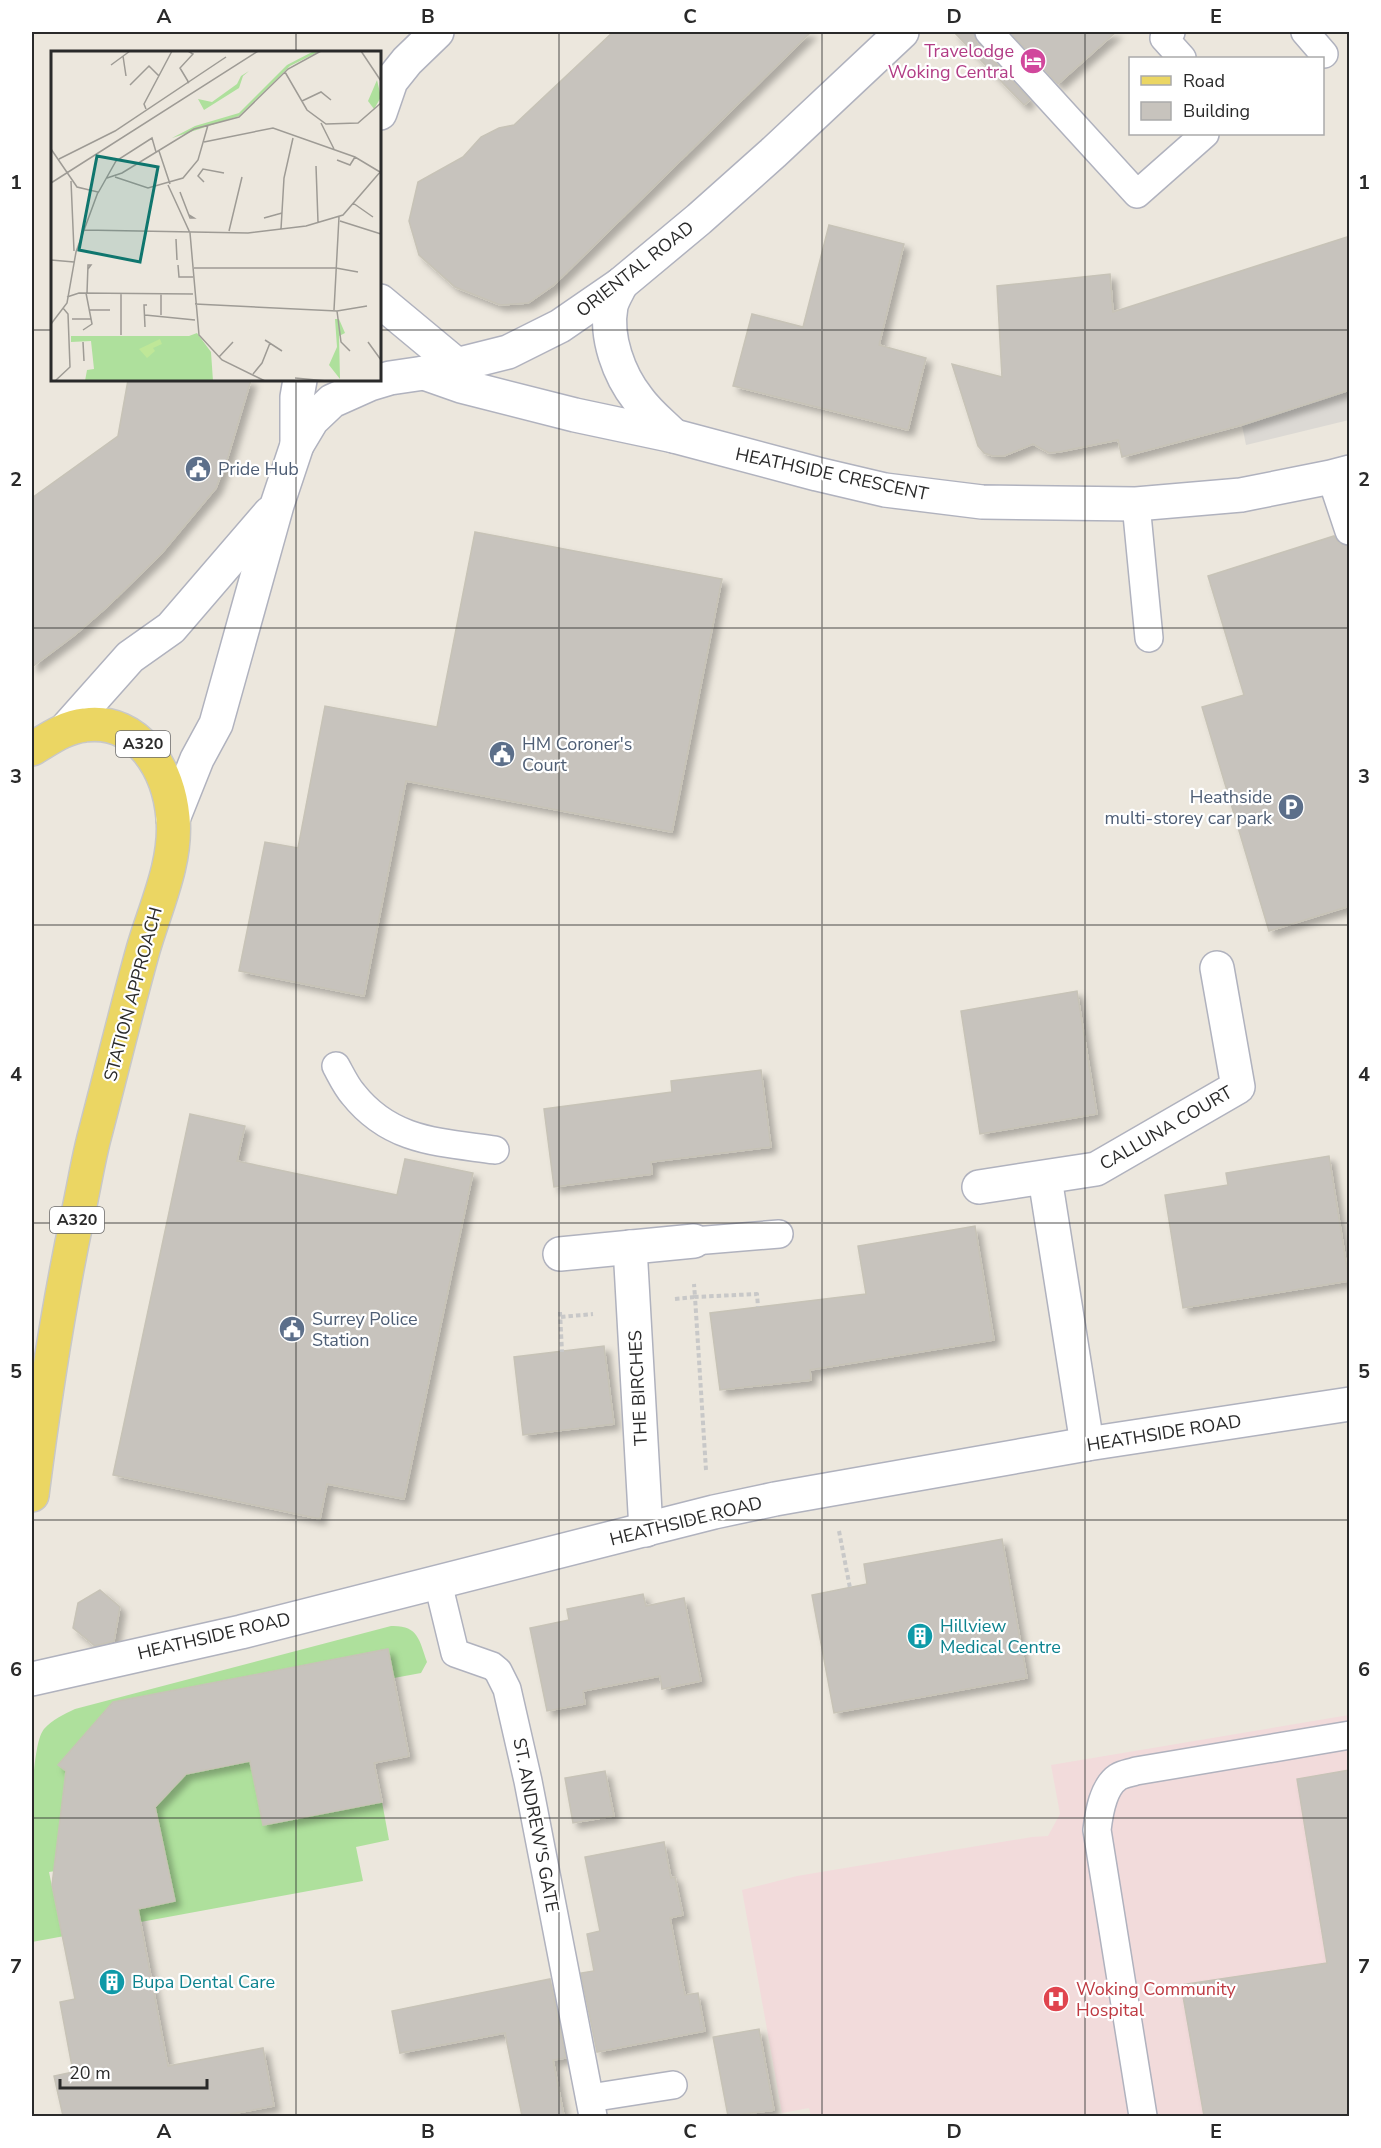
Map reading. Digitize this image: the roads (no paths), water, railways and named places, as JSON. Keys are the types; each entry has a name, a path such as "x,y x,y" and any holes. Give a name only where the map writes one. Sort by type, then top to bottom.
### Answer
{"main road":[{"name":"A320","path":"32,748 66,729 86,724 109,726 128,733 145,746 159,767 168,789 173,819"},
{"name":"STATION APPROACH","path":"32,1495 44,1395 75,1226 94,1138 144,949 171,859 173,819"}],"street":[{"path":"381,110 391,81 407,61 437,32"},
{"name":"ORIENTAL ROAD","path":"381,381 424,374 508,352 560,326 621,284 699,219 902,32"},
{"path":"621,284 611,304 610,320 611,340 618,361 637,399 674,436"},
{"path":"381,302 457,365"},
{"name":"HEATHSIDE CRESCENT","path":"424,374 461,386 575,415 674,436 817,474 909,493 982,502 1136,504 1241,495 1340,475"},
{"name":"STATION APPROACH","path":"173,819 197,759 216,724 277,505 297,445 297,397 300,381"},
{"name":"ORIENTAL ROAD","path":"297,445 312,420 332,401 348,392 380,381"},
{"name":"STATION APPROACH","path":"66,729 130,657 171,628 277,505"},
{"name":"CALLUNA COURT","path":"979,1187 1096,1168 1238,1087 1217,968"},
{"path":"1045,1178 1087,1444"},
{"path":"560,1254 694,1241"},
{"name":"THE BIRCHES","path":"630,1247 646,1530"},
{"name":"HEATHSIDE ROAD","path":"32,1679 241,1632 734,1508 1087,1444 1348,1411"}],"lane":[{"path":"989,32 1137,194 1204,135"},
{"path":"1171,32 1164,38 1181,57"},
{"path":"1305,32 1324,54"},
{"path":"1340,475 1350,531"},
{"path":"1136,504 1149,638"},
{"path":"336,1066 352,1093 372,1114 397,1130 418,1139 495,1150"},
{"path":"694,1241 779,1234"},
{"name":"ST. ANDREW'S GATE","path":"438,1583 454,1653 492,1666 498,1671 507,1689 528,1781 592,2107 673,2085"},
{"path":"1143,2116 1097,1830 1099,1815 1110,1785 1119,1776 1136,1771 1350,1735"}],"place":[{"name":"Travelodge Woking Central","path":"1033,61"},
{"name":"Pride Hub","path":"198,469"},
{"name":"HM Coroner's Court","path":"502,754"},
{"name":"Heathside multi-storey car park","path":"1291,807"},
{"name":"Surrey Police Station","path":"292,1329"},
{"name":"Hillview Medical Centre","path":"920,1636"},
{"name":"Bupa Dental Care","path":"112,1982"},
{"name":"Woking Community Hospital","path":"1056,1999"}]}
